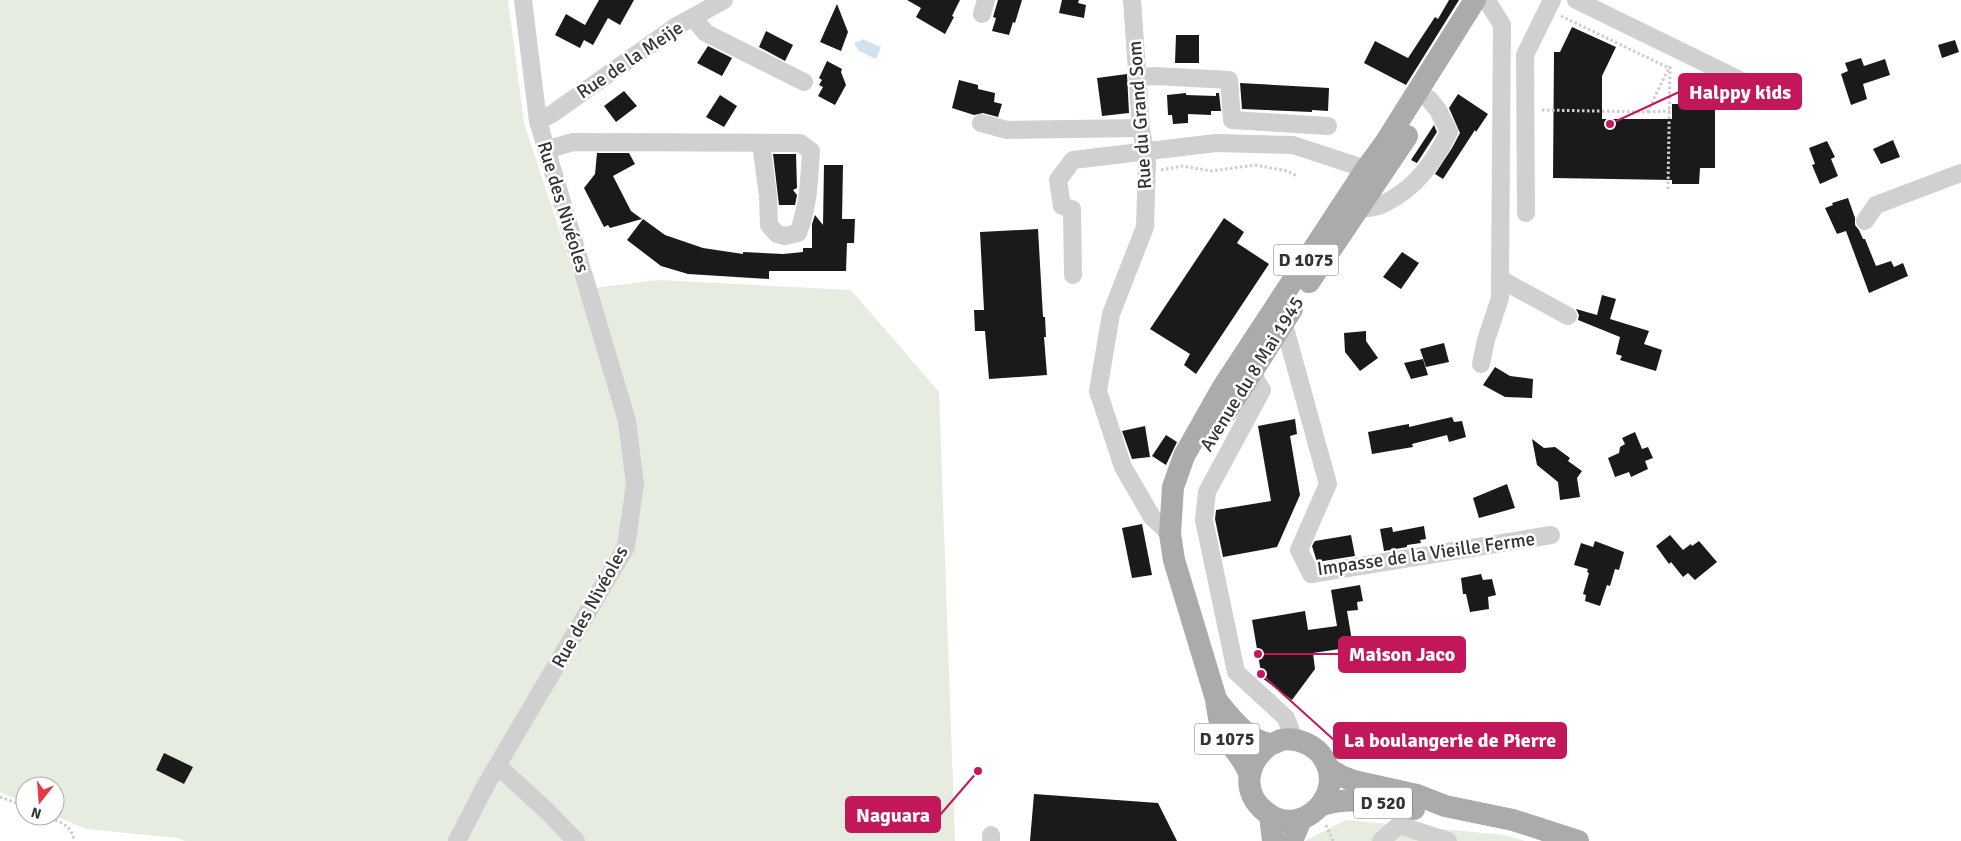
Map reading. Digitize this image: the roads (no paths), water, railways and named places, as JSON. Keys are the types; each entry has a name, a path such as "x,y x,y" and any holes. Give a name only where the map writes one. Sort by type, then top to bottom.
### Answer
{"main road":[{"name":"Avenue du 8 Mai 1945","path":"1174,560 1183,494 1196,464 1254,368 1277,317 1373,173 1430,99 1485,2"},
{"name":"Avenue du 8 Mai 1945","path":"1216,699 1174,560 1170,534 1173,486 1184,456 1248,347 1277,317 1360,208 1386,142 1485,2"},
{"name":"D 1075","path":"1216,699 1231,718 1247,733 1260,741 1271,744"},
{"name":"D 1075","path":"1216,699 1220,722 1226,736 1243,759 1249,773"},
{"path":"1282,740 1294,740 1306,743 1316,749 1324,758 1329,769 1330,782 1323,814 1312,814 1301,819 1285,820 1270,815 1260,808 1250,791 1249,773 1261,751 1271,744 1282,740"},
{"name":"D 520","path":"1329,769 1347,778 1417,795 1445,806 1513,820 1578,841"},
{"name":"D 520","path":"1323,814 1334,801 1372,802 1416,809 1445,806"},
{"path":"1270,815 1273,841"},
{"path":"1292,841 1301,819"}],"street":[{"name":"Rue des Nivéoles","path":"457,841 486,783 498,766 626,547 635,484 627,421 538,121 523,0"},
{"name":"Rue de la Meije","path":"538,121 552,114 675,27 724,0"},
{"name":"Rue du Grand Som","path":"1132,0 1141,128 1147,170 1145,227 1111,314 1098,391 1123,467 1152,517 1170,534"},
{"path":"1576,0 1746,83"},
{"path":"1481,364 1486,340 1500,298 1502,25 1485,2"},
{"path":"1526,212 1525,55 1549,5"},
{"path":"693,18 706,33 804,82"},
{"path":"1138,77 1156,76 1229,80 1232,120 1328,126"},
{"path":"1360,208 1366,209 1379,206 1395,198 1417,182 1438,154 1449,132 1430,99"},
{"path":"981,124 1007,130 1141,128"},
{"path":"546,150 574,142 800,143 811,151 809,197 798,233 785,236 777,234 770,225 761,143"},
{"path":"1072,275 1072,209 1062,206 1058,180 1073,160 1216,143 1293,145 1373,173"},
{"path":"1865,221 1876,204 1961,173"},
{"path":"1500,279 1568,316"},
{"name":"Impasse de la Vieille Ferme","path":"1277,317 1328,484 1299,550 1311,574 1551,535"},
{"path":"1248,347 1256,381 1262,390 1207,492 1204,520 1236,672 1286,718 1294,740"},
{"path":"498,766 547,811 576,841"},
{"path":"1381,841 1400,825 1448,841"}],"water":[{"path":"862,39 881,47 876,59 857,50 855,42"}],"place":[{"name":"Halppy kids","path":"1610,124"},
{"name":"Maison Jaco","path":"1258,654"},
{"name":"La boulangerie de Pierre","path":"1261,674"},
{"name":"Naguara","path":"978,771"}]}
